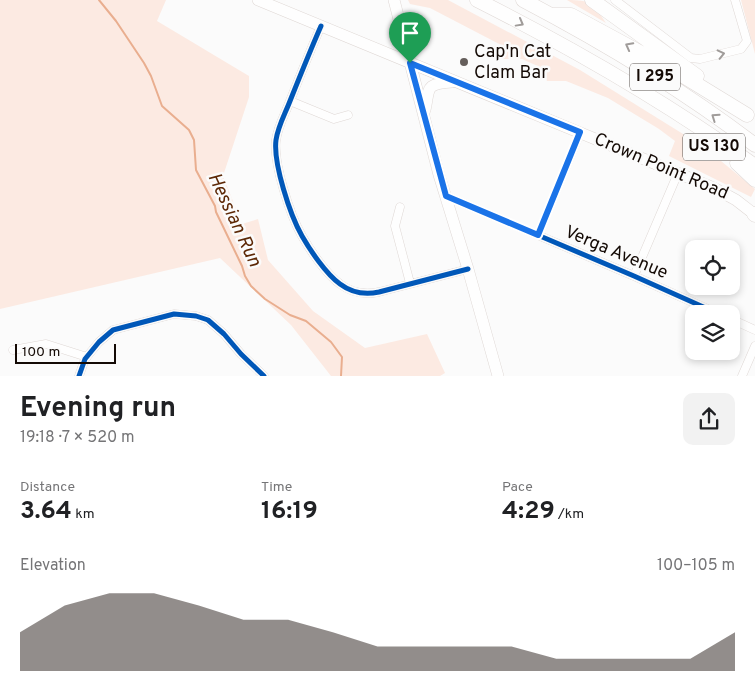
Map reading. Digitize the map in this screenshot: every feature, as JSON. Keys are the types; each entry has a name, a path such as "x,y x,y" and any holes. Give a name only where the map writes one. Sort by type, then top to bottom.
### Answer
{"highway":[{"name":"I 295","path":"477,0 569,49 721,142 755,166"},
{"name":"I 295","path":"523,0 551,14 644,69 755,145"},
{"path":"592,0 666,52 751,118"},
{"name":"US 130","path":"551,14 571,15 662,64 751,118"},
{"name":"US 130","path":"674,113 683,125 740,165 755,180"}],"main road":[{"name":"Crown Point Road","path":"258,0 453,82 678,173 728,195 755,215"},
{"path":"395,4 423,114 498,376"},
{"path":"423,114 430,87 435,84 453,82"}],"street":[{"path":"615,0 691,58 700,59 741,49 747,41 735,0"},
{"path":"321,26 282,120 276,140 276,162 295,222 305,240 334,279 348,289 358,293 370,294 468,269"},
{"path":"290,101 334,120 348,115"},
{"path":"538,235 580,132"},
{"path":"634,276 678,173"},
{"name":"Verga Avenue","path":"446,196 699,305"},
{"path":"400,207 395,226 410,284"},
{"path":"79,376 87,357 99,342 113,330 174,314 196,316 208,320 264,376"},
{"path":"740,323 755,330"},
{"path":"13,350 46,344 87,357"},
{"path":"742,376 755,346"}],"shaded area":[{"path":"0,0 166,0 157,21 249,76 249,97 223,176 242,224 258,219 268,260 313,311 365,348 427,334 445,373 440,376 331,376 291,325 220,258 0,309"},
{"path":"408,0 448,0 580,70 704,147 755,189 751,197 669,156 675,141 608,98 566,81 547,81 542,68 522,59 499,59 503,46 430,8 410,4"},
{"path":"567,0 591,4 606,23"},
{"path":"741,0 755,0 755,54"}],"waterway":[{"name":"Hessian Run","path":"99,0 116,21 144,63 162,106 189,130 194,140 196,170 215,206 216,212 251,286 265,299 290,315 306,321 331,342 342,357 341,376"}],"cycle path":[{"path":"321,26 278,130 276,140 277,162 283,189 292,215 305,242 335,280 345,287 359,292 379,292 468,269"},
{"path":"446,196 699,305"},
{"path":"79,376 85,359 99,342 113,330 174,314 196,316 208,320 264,376"}],"place":[{"name":"Cap'n Cat Clam Bar","path":"464,62"}],"route":[{"path":"410,63 580,132 538,235 446,196 410,63"}]}
